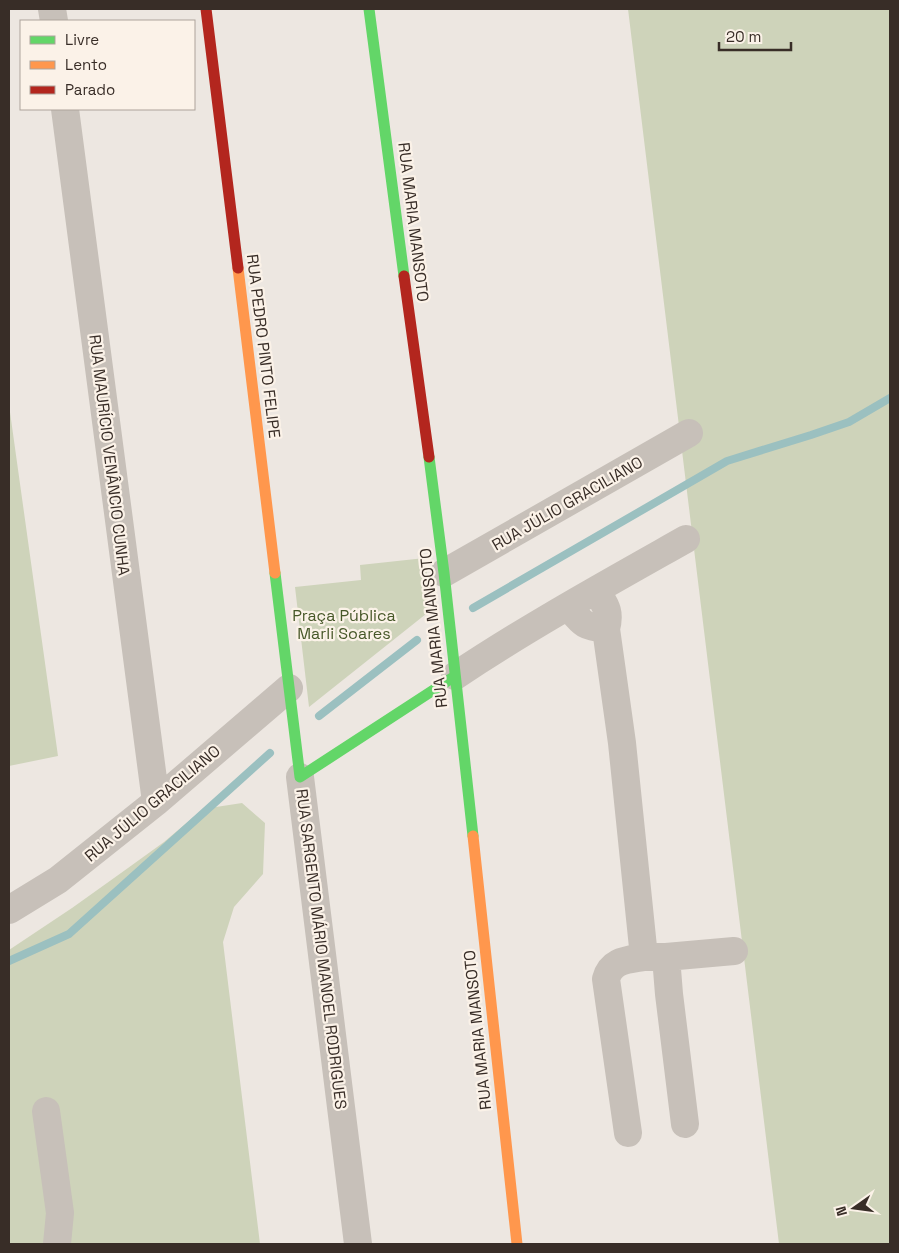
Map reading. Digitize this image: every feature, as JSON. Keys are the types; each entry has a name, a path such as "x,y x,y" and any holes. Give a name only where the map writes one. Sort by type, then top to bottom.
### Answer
{"street":[{"name":"RUA PEDRO PINTO FELIPE","path":"206,9 300,777"},
{"name":"RUA MARIA MANSOTO","path":"369,9 444,573 517,1244"},
{"name":"RUA MAURÍCIO VENÂNCIO CUNHA","path":"65,110 156,802"},
{"name":"RUA JÚLIO GRACILIANO","path":"444,573 690,433"},
{"name":"RUA SARGENTO MÁRIO MANOEL RODRIGUES","path":"358,1244 300,777 501,645 686,539"},
{"path":"596,590 606,607 609,618 606,629 622,743 655,957 669,994 685,1124"},
{"path":"568,606 582,623 606,629"},
{"name":"RUA JÚLIO GRACILIANO","path":"9,910 58,880 156,802 289,688"},
{"path":"628,1133 606,979 608,971 615,964 624,960 734,950"},
{"path":"46,1111 60,1213 57,1244"}],"green space":[{"path":"628,9 890,9 890,1244 779,1244"},
{"path":"9,405 58,756 9,766"},
{"name":"Praça Pública Marli Soares","path":"425,558 431,610 309,707 295,587 361,580 360,565"},
{"path":"242,803 265,823 263,874 234,907 223,942 260,1244 9,1244 9,950 72,908 164,842 203,809"}],"waterway":[{"path":"473,608 727,461 849,422 890,398"},
{"path":"319,716 417,640"},
{"path":"9,961 69,934 270,753"}],"traffic: fast":[{"path":"369,9 404,276"},
{"path":"429,457 444,573 473,836"},
{"path":"275,573 300,777 455,676"}],"traffic: slow":[{"path":"238,268 275,573"},
{"path":"473,836 517,1244"}],"traffic: jam":[{"path":"206,9 238,268"},
{"path":"404,276 429,457"}]}
